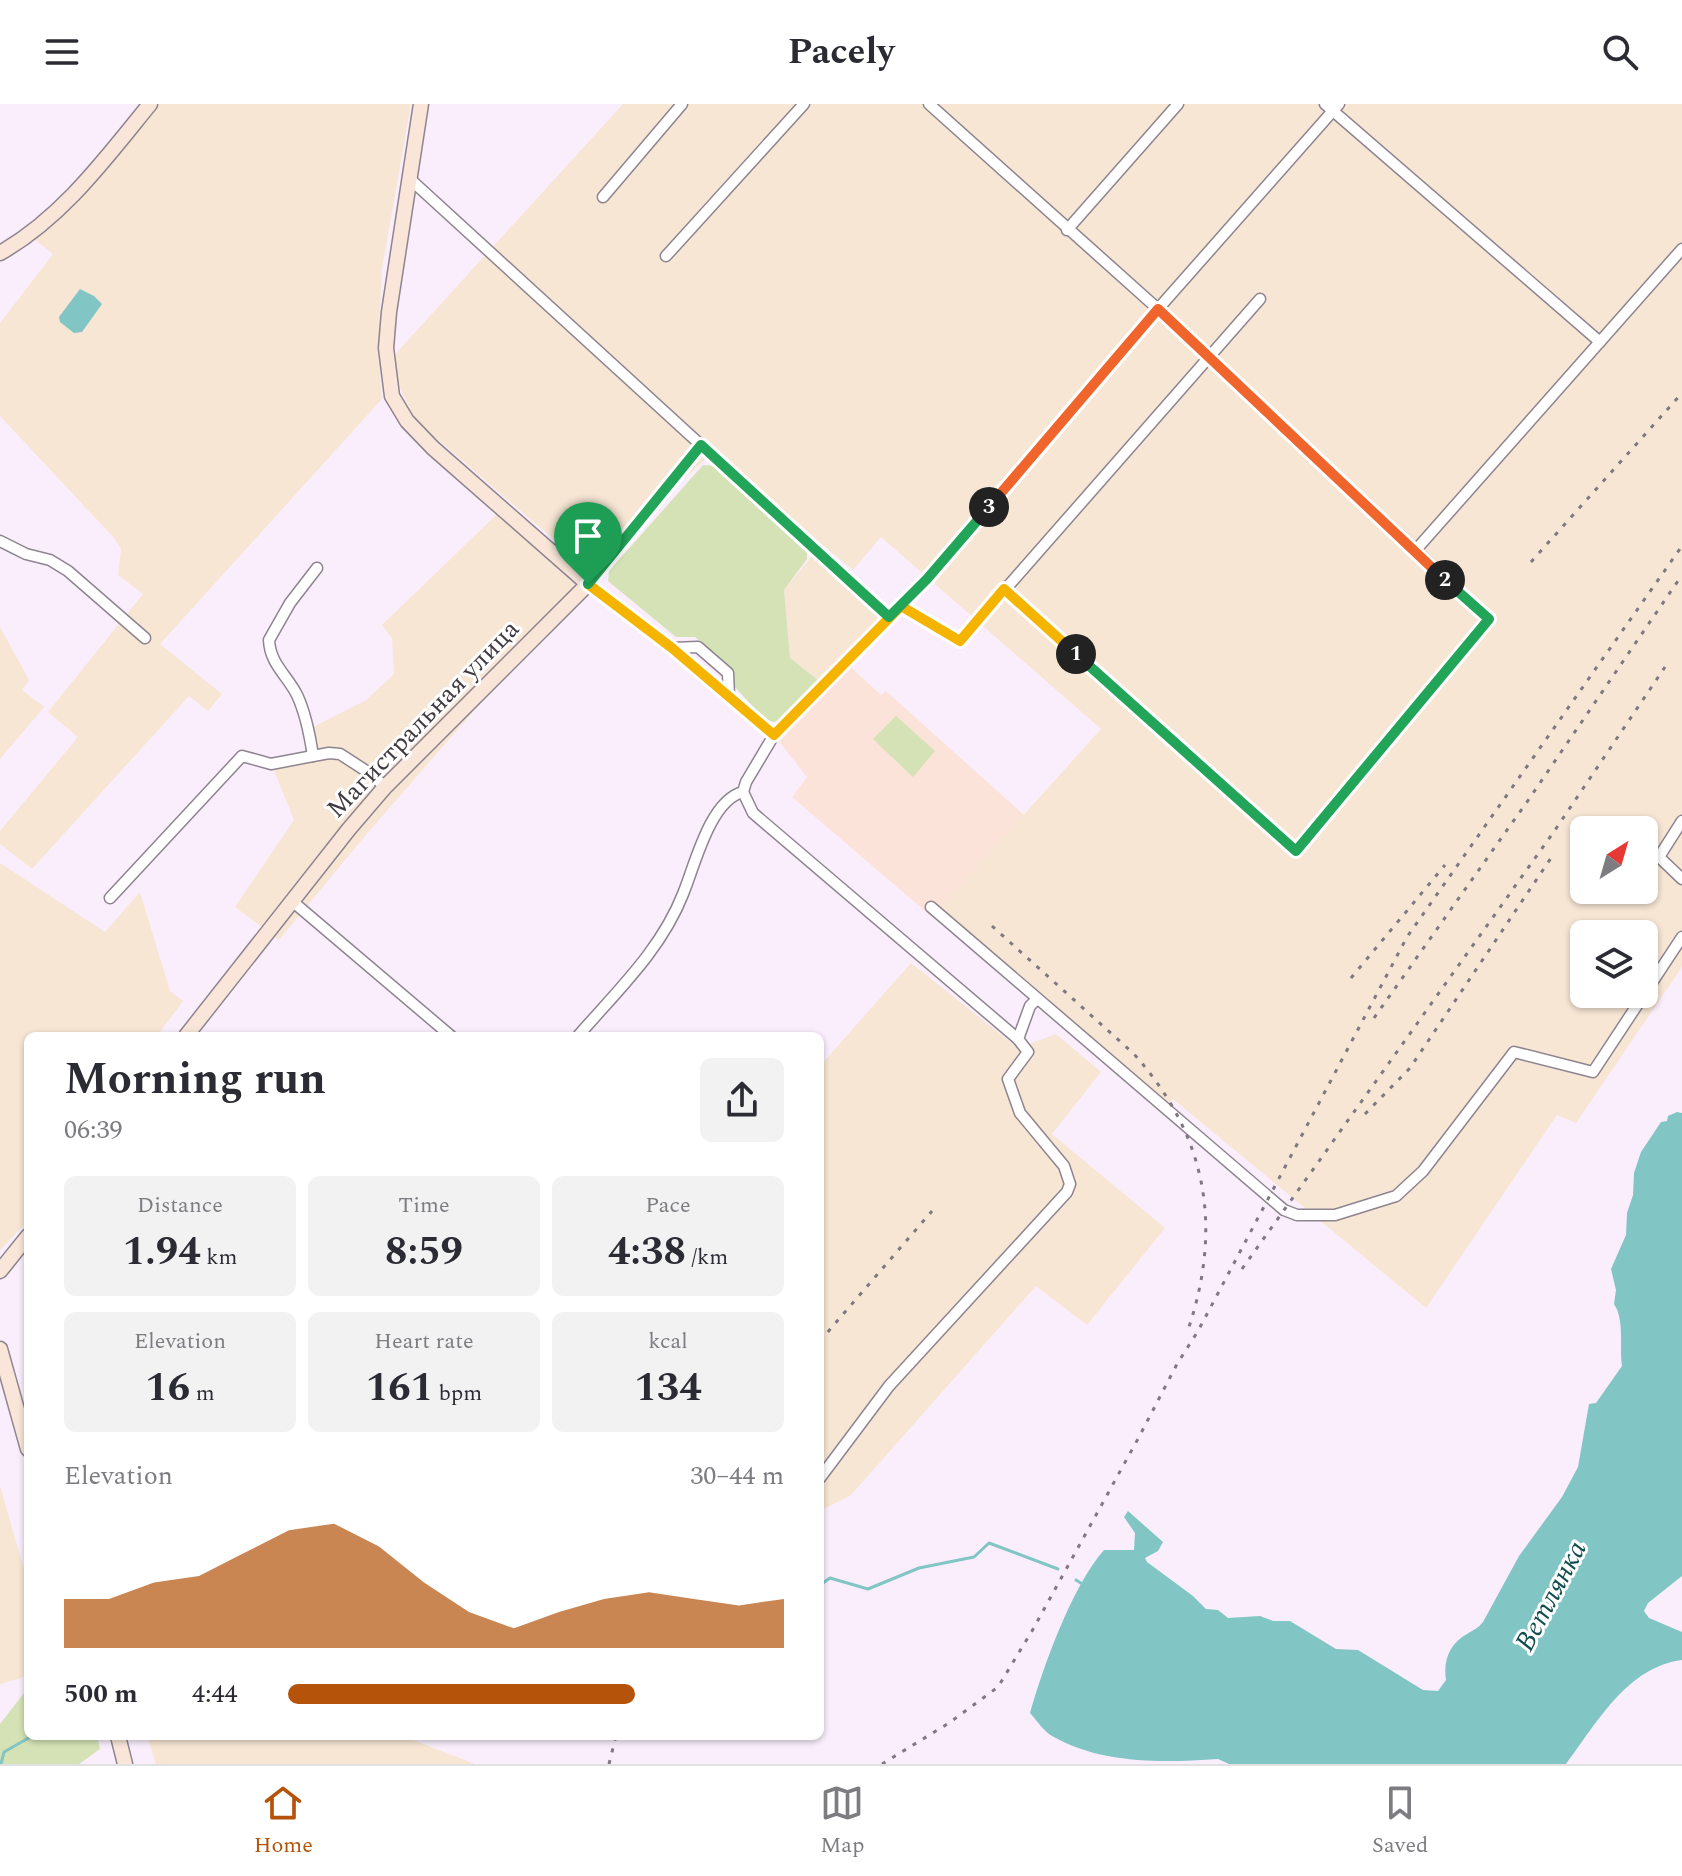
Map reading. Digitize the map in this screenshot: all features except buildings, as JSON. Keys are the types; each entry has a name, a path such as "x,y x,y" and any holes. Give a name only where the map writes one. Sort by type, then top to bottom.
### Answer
{"main road":[{"path":"0,253 37,230 104,161 150,104"},
{"path":"421,104 386,348 392,396 407,421 433,448 588,584"},
{"name":"Магистральная улица","path":"189,1032 385,787 588,584"},
{"path":"0,1271 24,1241"},
{"path":"0,1349 24,1435"},
{"path":"119,1740 125,1764"}],"street":[{"path":"603,197 682,104"},
{"path":"666,256 804,104"},
{"path":"929,104 1158,309 1489,619 1296,851 1004,589"},
{"path":"1067,230 1178,104"},
{"path":"824,1473 881,1395 1067,1192 1070,1184 1064,1166 1020,1113 1008,1079 1028,1052 1018,1039 753,813 743,792 774,735 927,579 1332,106 1600,342"},
{"path":"410,179 889,617"},
{"path":"1414,552 1682,249"},
{"path":"901,606 960,641 1260,299"},
{"path":"701,445 588,584 672,648 774,735"},
{"path":"0,541 26,554 50,560 68,571 145,638"},
{"path":"313,756 298,696 275,665 269,640 290,603 317,568"},
{"path":"672,648 698,647 728,673 729,697"},
{"path":"110,898 242,756 271,764 329,753 340,754 385,787"},
{"path":"581,1032 660,940 681,899 717,811 730,797 743,792"},
{"path":"1682,821 1659,857 1682,879"},
{"path":"292,901 446,1032"},
{"path":"931,907 1284,1210 1297,1215 1335,1215 1396,1196 1423,1171 1514,1052 1593,1072 1682,937"},
{"path":"1018,1039 1030,1006 1036,1000"}],"shaded area":[{"path":"151,104 411,104 382,269 378,350 382,399 160,644 222,694 208,711 189,696 32,869 0,844 0,831 78,737 48,712 143,594 118,575 121,549 115,539 0,416 0,323 53,254 29,235"},
{"path":"623,104 1682,104 1682,967 1658,1002 1658,920 1570,920 1570,1008 1654,1008 1576,1123 1557,1115 1426,1308 1173,1099 1166,1107 939,909 1101,729 881,537 853,570 785,514 781,517 712,453 587,568 415,420 388,362"},
{"path":"703,465 717,466 807,549 807,559 784,590 790,658 823,684 780,722 766,721 734,686 734,671 695,637 676,637 608,581 609,571"},
{"path":"498,513 580,589 365,836 279,940 235,907 294,820 271,763 313,756 309,729 366,700 394,674 392,638 382,625"},
{"path":"816,551 889,617 823,684 790,658 784,590"},
{"path":"0,627 29,680 22,690 44,707 0,759"},
{"path":"845,662 881,695 886,691 1024,815 932,917 792,797 807,777 774,735"},
{"path":"896,716 935,751 913,777 873,739"},
{"path":"0,863 105,932 140,892 170,991 183,1001 160,1032 24,1032 24,1225 0,1250"},
{"path":"911,963 1018,1048 1056,1034 1101,1072 1052,1134 1165,1228 1087,1325 1036,1286 851,1495 824,1509 824,1061"},
{"path":"0,1486 24,1569 24,1677 0,1684"},
{"path":"24,1693 24,1740 98,1740 100,1749 79,1764 0,1764 0,1724"},
{"path":"148,1740 413,1740 475,1764 156,1764"}],"water":[{"path":"80,289 102,304 82,332 74,333 60,322 59,317"},
{"path":"1677,1112 1682,1113 1682,1576 1648,1603 1644,1611 1649,1618 1682,1632 1682,1660 1645,1673 1629,1685 1602,1715 1566,1764 1229,1764 1218,1759 1132,1760 1091,1752 1052,1736 1043,1729 1030,1713 1051,1651 1081,1584 1104,1550 1134,1550 1135,1533 1124,1517 1128,1511 1163,1542 1158,1551 1145,1558 1147,1562 1206,1609 1218,1610 1228,1618 1260,1616 1273,1621 1290,1621 1336,1649 1358,1650 1423,1690 1438,1691 1446,1680 1445,1666 1452,1648 1483,1622 1519,1556 1562,1497 1578,1467 1589,1404 1596,1403 1622,1366 1621,1326 1614,1304 1616,1290 1611,1269 1626,1235 1634,1173 1641,1152 1661,1122"}],"waterway":[{"name":"Ветлянка","path":"824,1582 830,1578 868,1589 919,1568 974,1557 989,1543 1058,1569"},
{"name":"Ветлянка","path":"1076,1580 1084,1585"},
{"name":"Ветлянка","path":"1,1764 4,1752 25,1740"}],"railway":[{"path":"1531,562 1682,393"},
{"path":"882,1764 949,1723 998,1687 1198,1331 1407,937 1682,546"},
{"path":"1374,1018 1682,575"},
{"path":"1242,1269 1553,833 1665,667"},
{"path":"1365,1114 1410,1068 1553,855"},
{"path":"1351,978 1445,865"},
{"path":"992,926 1134,1054 1159,1085 1178,1117 1202,1184 1206,1219 1205,1255 1188,1330"},
{"path":"824,1336 932,1211"},
{"path":"609,1764 615,1740"}],"route":[{"path":"1158,309 1489,619 1296,851 1004,589 960,641 901,606 774,735 672,648 588,584 701,445 889,617 927,579 1158,309"}]}
